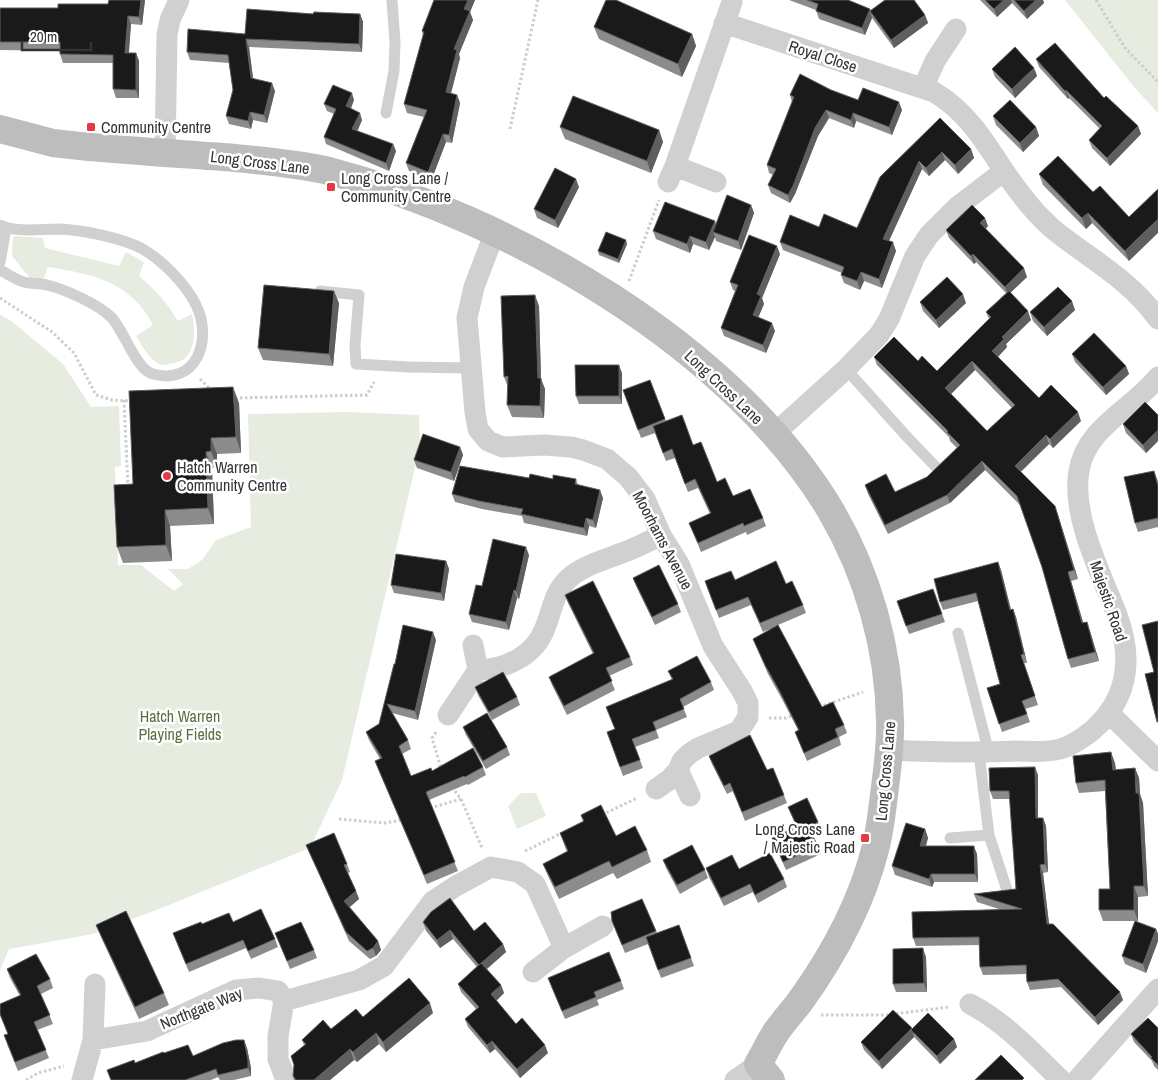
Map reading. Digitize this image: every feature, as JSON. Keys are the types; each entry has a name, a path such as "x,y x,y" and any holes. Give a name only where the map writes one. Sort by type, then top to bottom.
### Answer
{"street":[{"path":"166,153 167,36 170,20 179,0"},
{"path":"716,182 672,174 732,2"},
{"name":"Royal Close","path":"724,23 923,88 943,97 976,129 1004,171"},
{"path":"923,88 935,61 956,29"},
{"name":"Long Cross Lane","path":"0,129 62,144 270,162 328,171 422,202 496,232 540,254 621,302 680,346 752,410 796,461 831,511 848,544 870,599 881,642 887,684 890,750 876,844 858,900 831,954 800,1002 777,1031 765,1072 735,1080"},
{"path":"774,434 846,369 880,335 889,319 912,262 929,234 957,207 1004,171 1039,216 1119,278 1158,319"},
{"name":"Moorhams Avenue","path":"496,232 481,265 470,302 467,330 476,422 482,435 488,441 503,447 544,445 571,447 607,459 623,472 637,488 649,508 661,535 678,564 713,646 748,703 748,718"},
{"name":"Majestic Road","path":"890,750 984,753 1060,749 1085,736 1109,713 1117,700 1122,685 1126,652 1122,630 1088,539 1080,505 1079,470 1084,453 1094,437 1158,377"},
{"path":"478,670 507,665 516,661 532,648 540,640 552,603 557,594 562,586 576,573 661,535"},
{"path":"448,715 478,670 473,645"},
{"path":"1109,713 1158,760"},
{"path":"656,789 669,780 689,754 698,748 739,732 748,718"},
{"path":"678,770 690,796"},
{"path":"286,1080 278,1059 278,1036 284,1001 358,980 384,966 433,901 491,867 518,872 535,884 564,948"},
{"path":"533,972 564,948 603,926"},
{"path":"82,1080 91,1050 95,984"},
{"name":"Northgate Way","path":"91,1050 147,1031 236,990 259,988 278,992 284,1001"},
{"path":"1077,1080 1158,989"},
{"path":"970,1004 1019,1027 1061,1080"}],"lane":[{"path":"386,113 394,71 392,0"},
{"path":"0,262 3,226 30,230 62,229 113,238 141,248 161,262 180,282 196,305 204,332 200,352 190,369 169,376 150,374 136,359 125,336 110,317 81,298 48,285 23,282 0,270"},
{"path":"312,290 359,295 355,344 356,364 471,368"},
{"path":"846,369 935,466"},
{"path":"958,633 984,753 989,835 1007,890"},
{"path":"950,838 989,835"}],"path":[{"path":"510,129 538,0"},
{"path":"1096,0 1125,48 1158,82"},
{"path":"621,302 655,209 672,174"},
{"path":"0,298 52,332 74,353 96,395 112,400 137,401"},
{"path":"227,398 252,399 367,395 382,366"},
{"path":"190,369 213,392"},
{"path":"124,400 129,491"},
{"path":"814,708 887,684"},
{"path":"442,769 432,738 448,715"},
{"path":"748,718 786,718 796,715"},
{"path":"450,784 461,799 491,867 569,830"},
{"path":"595,818 656,789"},
{"path":"430,808 461,799"},
{"path":"339,819 384,823 403,820 412,816"},
{"path":"821,1015 886,1015 970,1004"},
{"path":"26,1080 91,1050"}],"green space":[{"path":"1065,0 1158,0 1158,113 1134,87"},
{"path":"13,236 43,238 45,248 119,266 126,252 144,262 139,276 161,297 178,321 192,314 194,334 189,354 178,362 168,364 162,365 154,360 136,336 153,325 144,310 134,299 109,282 80,273 48,267 43,280 30,278 12,256"},
{"name":"Hatch Warren Playing Fields","path":"0,315 10,320 63,364 91,407 119,406 121,466 115,467 118,565 141,565 174,591 183,584 168,569 188,569 202,560 216,540 251,527 248,414 347,412 419,415 420,446 342,780 310,848 93,934 9,949 0,970"},
{"path":"521,793 536,793 546,816 517,829 508,806"}],"building":[{"path":"109,0 141,0 139,17 128,16 125,53 136,53 136,90 113,89 113,55 60,54 60,42 0,42 0,8 58,8 58,4 108,4"},
{"path":"434,0 468,0 464,9 470,11 454,49 457,50 446,92 457,95 449,135 443,134 428,172 406,163 427,110 404,104 424,32 422,31"},
{"path":"606,0 616,0 692,34 678,64 594,27"},
{"path":"807,0 848,0 870,9 862,28 816,11 818,4"},
{"path":"885,0 914,0 925,15 891,40 870,11"},
{"path":"985,0 1004,0 994,9"},
{"path":"1014,0 1036,0 1024,11"},
{"path":"247,9 313,14 314,12 360,14 359,44 246,39 251,78 272,83 264,115 250,112 248,121 226,116 233,90 228,55 187,52 188,29 245,34"},
{"path":"1055,43 1104,98 1106,96 1138,126 1107,158 1089,140 1102,126 1065,91 1036,59"},
{"path":"1015,47 1034,68 1012,89 992,69"},
{"path":"800,74 831,90 858,100 863,88 899,102 889,127 853,113 851,120 826,110 815,128 788,195 768,185 776,169 767,165 794,97 790,95"},
{"path":"333,85 352,93 346,106 360,113 352,129 393,144 386,163 324,137 336,109 324,104"},
{"path":"573,96 659,130 647,161 560,127"},
{"path":"1010,100 1036,127 1020,143 993,116"},
{"path":"940,118 971,149 955,165 942,152 926,168 919,161 883,239 893,242 879,279 861,272 857,281 841,275 844,267 780,242 790,215 819,227 824,214 857,228 880,177"},
{"path":"1058,156 1093,192 1100,186 1129,217 1158,189 1158,219 1125,251 1088,213 1082,218 1039,174"},
{"path":"555,168 576,179 555,220 534,209"},
{"path":"727,195 751,205 738,241 713,232"},
{"path":"665,202 715,221 706,242 690,236 687,244 653,231"},
{"path":"972,205 985,218 980,223 1024,268 1005,287 946,230"},
{"path":"606,232 626,240 618,259 598,251"},
{"path":"749,235 777,246 757,294 761,296 753,315 772,323 763,345 721,328 738,285 730,282"},
{"path":"947,277 963,294 936,320 920,302"},
{"path":"264,285 334,291 329,354 258,348"},
{"path":"1058,287 1072,301 1044,327 1030,312"},
{"path":"1009,291 1028,311 1002,337 1004,339 992,351 1039,398 1051,385 1078,412 1050,439 1046,435 1015,466 1055,506 1074,570 1068,572 1082,623 1087,622 1095,652 1068,659 1042,567 1017,496 982,461 947,495 885,525 865,485 886,474 895,492 927,477 960,445 874,357 894,337 918,361 922,356 937,371 991,317 986,312","holes":["972,361 1015,405 987,431 945,388"]},
{"path":"535,295 538,378 541,378 540,406 507,405 508,376 504,377 501,296"},
{"path":"1094,333 1126,366 1103,387 1072,354"},
{"path":"575,365 619,365 619,396 576,396"},
{"path":"650,380 665,419 638,430 623,390"},
{"name":"Hatch Warren Community Centre","path":"233,387 236,437 211,438 211,451 206,452 208,508 165,510 166,545 117,547 114,485 133,484 129,391"},
{"path":"1145,402 1158,415 1158,430 1143,445 1123,424"},
{"path":"682,415 693,445 701,442 717,482 725,478 733,496 750,489 763,518 744,526 743,523 698,543 689,523 711,513 695,479 685,484 672,449 663,453 653,426"},
{"path":"423,434 460,447 451,472 414,460"},
{"path":"460,466 529,478 530,474 553,479 553,475 576,479 575,484 600,490 593,520 586,518 584,528 521,514 523,509 452,494"},
{"path":"1154,471 1158,486 1158,518 1135,523 1124,477"},
{"path":"493,539 526,547 516,591 514,590 506,622 469,614 476,585 482,586"},
{"path":"396,554 446,561 441,593 391,585"},
{"path":"776,561 786,584 792,581 803,605 760,623 748,597 716,610 705,581 731,571 735,580"},
{"path":"998,562 1010,610 1013,609 1024,654 1021,655 1035,696 1022,701 1027,714 999,724 987,688 1000,684 976,593 940,602 934,579"},
{"path":"659,565 678,604 652,617 633,578"},
{"path":"593,581 630,657 606,668 612,681 564,706 549,677 594,653 565,595"},
{"path":"933,589 942,614 906,626 897,601"},
{"path":"1158,621 1157,722 1145,674 1154,672 1142,625"},
{"path":"403,625 433,632 415,711 387,704 408,740 399,746 411,776 431,768 432,771 473,748 483,767 465,777 426,792 455,862 424,875 375,761 382,758 366,732 379,724"},
{"path":"778,625 822,707 833,702 844,725 835,729 838,737 804,753 795,732 799,730 753,639"},
{"path":"697,656 711,682 680,699 684,709 653,722 656,730 632,739 640,760 620,767 607,732 615,729 606,707 673,679 668,671"},
{"path":"503,672 517,697 489,712 475,687"},
{"path":"487,713 507,747 483,761 463,727"},
{"path":"750,735 767,770 773,768 784,795 742,812 730,783 724,786 709,756"},
{"path":"1111,752 1113,770 1135,768 1136,793 1139,793 1144,886 1134,886 1134,910 1099,910 1099,889 1110,889 1105,780 1076,783 1073,756"},
{"path":"1035,767 1036,818 1043,818 1045,864 1040,865 1047,924 1053,924 1120,992 1095,1017 1058,979 1027,982 1026,965 980,967 979,937 913,938 912,912 1022,909 974,894 1016,889 1009,791 990,791 989,768"},
{"path":"807,798 818,822 808,827 818,846 783,862 772,838 797,826 788,807"},
{"path":"601,805 616,836 635,826 647,850 612,867 609,861 555,887 543,864 568,851 560,833 584,821 581,815"},
{"path":"906,823 925,829 920,846 974,846 975,874 931,874 929,879 892,866"},
{"path":"334,833 347,864 344,865 356,891 344,901 378,941 373,948 367,951 346,932 306,845"},
{"path":"692,845 705,870 677,885 663,860"},
{"path":"770,853 784,879 755,895 750,884 721,898 706,868 732,855 739,869"},
{"path":"450,898 474,931 485,922 503,944 479,965 450,930 437,940 423,922 431,912"},
{"path":"642,899 656,931 622,945 612,921 611,912"},
{"path":"261,909 275,939 248,951 243,940 186,964 173,933 229,913 233,922"},
{"path":"126,911 164,993 135,1007 96,925"},
{"path":"1135,921 1156,929 1143,964 1122,956"},
{"path":"301,922 314,950 287,961 275,933"},
{"path":"679,925 691,958 658,970 646,937"},
{"path":"923,948 924,983 893,984 893,949"},
{"path":"609,952 621,981 594,992 596,997 562,1011 548,978"},
{"path":"36,954 50,979 37,986 50,1015 34,1022 46,1050 15,1062 4,1035 8,1034 0,1014 0,1004 21,995 7,969"},
{"path":"481,963 501,985 491,994 516,1024 522,1018 545,1045 517,1069 492,1041 487,1045 465,1019 479,1007 458,984"},
{"path":"409,978 430,1003 383,1042 376,1033 353,1052 350,1049 314,1080 296,1080 293,1076 294,1065 291,1056 306,1044 302,1040 323,1020 331,1029 356,1009 363,1017"},
{"path":"893,1010 912,1028 879,1061 861,1042"},
{"path":"928,1013 954,1039 937,1056 911,1030"},
{"path":"1148,1018 1158,1028 1158,1065 1131,1034"},
{"path":"244,1040 248,1068 218,1075 216,1069 185,1080 111,1080 107,1070 134,1060 135,1063 188,1045 193,1056 223,1043"},
{"path":"1001,1055 1024,1078 1022,1080 975,1080"}],"place":[{"name":"Community Centre","path":"91,127"},
{"name":"Long Cross Lane / Community Centre","path":"331,187"},
{"name":"Hatch Warren Community Centre","path":"167,476"},
{"name":"Long Cross Lane / Majestic Road","path":"865,838"}]}
